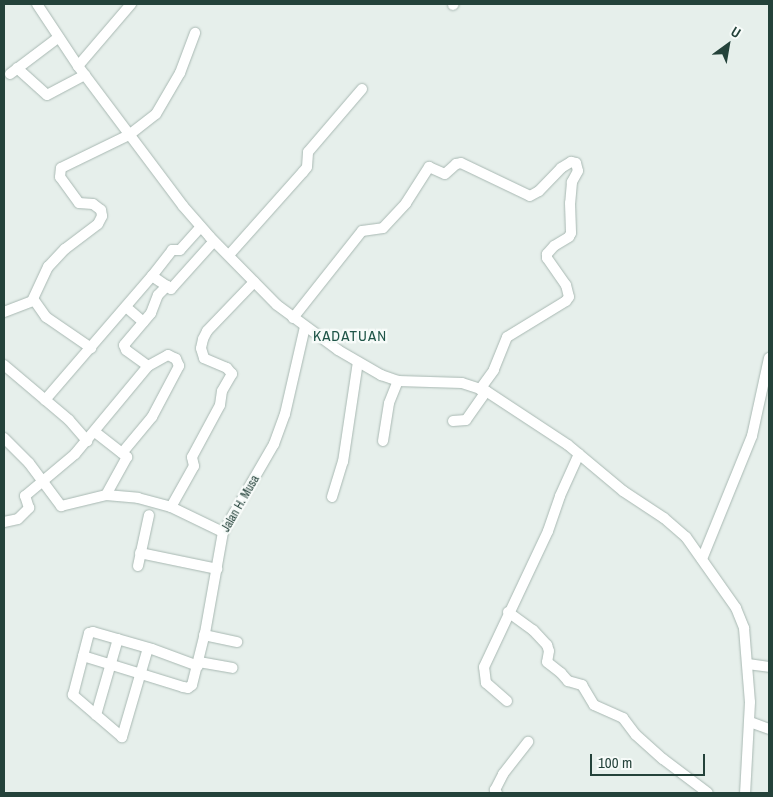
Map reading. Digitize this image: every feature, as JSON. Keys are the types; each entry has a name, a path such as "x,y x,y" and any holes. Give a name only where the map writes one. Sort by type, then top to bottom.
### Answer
{"street":[{"path":"37,4 78,66 201,227 254,282 293,318 380,375 398,381 462,384 483,390 580,454 623,491 674,526 702,559 740,615 748,664 750,722 745,793"},
{"path":"78,66 131,4"},
{"path":"4,312 34,300 46,270 65,249 98,224 102,216 101,210 93,204 79,203 60,177 59,171 65,165 129,135 148,122 161,108 180,73 195,33"},
{"path":"59,37 13,71 47,95 85,74"},
{"path":"229,255 304,172 307,167 308,152 362,90"},
{"path":"293,318 362,231 382,228 401,209 429,167 446,174 456,164 461,162 530,196 540,192 561,168 571,162 576,163 578,171 572,182 570,203 571,232 569,237 554,246 547,254 547,258 566,285 569,297 566,301 507,337 494,370 466,420 453,421"},
{"path":"45,400 126,307 172,250 180,250 201,227"},
{"path":"152,276 170,289 173,288 214,241"},
{"path":"171,507 194,466 192,457 220,405 222,391 232,374 227,368 204,358 201,348 203,338 206,331 254,282"},
{"path":"148,366 124,347 125,342 151,313 158,295 167,286"},
{"path":"34,300 46,317 91,348"},
{"path":"126,307 142,322"},
{"name":"Jalan H. Musa","path":"140,674 183,687 188,688 192,685 204,635 223,532 274,444 285,414 305,327"},
{"path":"4,522 18,519 29,508 25,496 75,454 148,366 168,355 176,359 179,366 152,418 122,453"},
{"path":"702,559 752,436 769,358"},
{"path":"332,497 343,462 358,362"},
{"path":"4,365 69,420 87,441"},
{"path":"383,441 388,407 398,381"},
{"path":"94,432 127,459 106,495"},
{"path":"4,438 43,480 61,506 106,495 138,498 171,507 223,532"},
{"path":"507,701 486,683 483,673 484,667 508,612 548,531 580,454"},
{"path":"138,566 149,515"},
{"path":"140,552 217,569"},
{"path":"508,612 533,630 547,645 549,651 547,662 561,672 568,681 582,685 594,705 623,718 636,735 663,759 708,793"},
{"path":"148,648 122,737 73,695 90,632 118,639 148,648 198,664 232,668"},
{"path":"204,635 237,642"},
{"path":"96,715 118,639"},
{"path":"83,656 140,674"},
{"path":"748,664 769,668"},
{"path":"750,722 769,729"},
{"path":"497,793 494,790 503,774 528,742"}],"district":[{"name":"KADATUAN","path":"350,336"}]}
